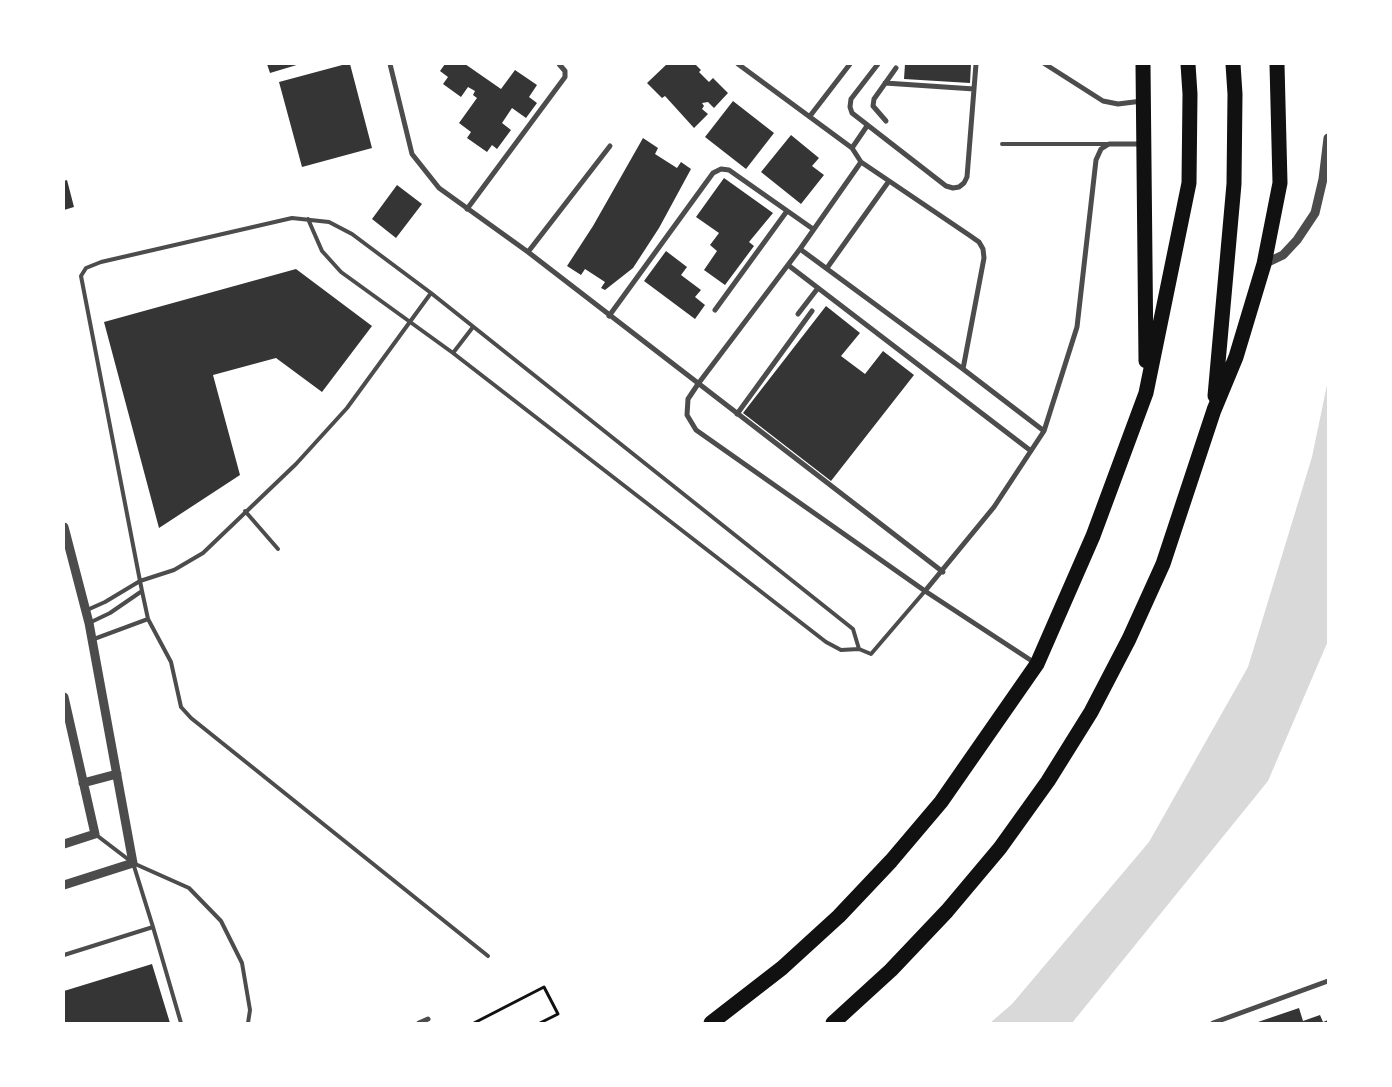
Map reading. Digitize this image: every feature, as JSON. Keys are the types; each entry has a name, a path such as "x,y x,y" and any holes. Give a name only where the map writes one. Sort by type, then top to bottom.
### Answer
{"highway":[{"path":"1143,64 1145,101 1146,393"},
{"path":"711,1023 782,968 838,916 892,861 941,802 1037,664 1093,536 1146,393 1189,183 1190,94 1188,64"},
{"path":"1214,410 1234,184 1235,94 1233,64"},
{"path":"833,1023 891,970 947,911 1000,848 1048,781 1091,712 1140,614 1163,564 1214,410 1236,357 1264,264 1280,182 1277,64"}],"street":[{"path":"390,64 412,154 439,188 528,252 943,572"},
{"path":"467,209 565,77 565,71 559,64"},
{"path":"738,64 852,148 861,162 979,242 983,249 984,258 963,369"},
{"path":"810,116 850,64"},
{"path":"878,64 851,99 850,107 852,113 946,186 959,187 967,176 976,64"},
{"path":"1045,64 1103,101 1118,104 1145,101"},
{"path":"886,121 873,106 874,99 896,68"},
{"path":"885,83 974,89"},
{"path":"852,148 868,126"},
{"path":"1264,264 1283,255 1297,240 1315,213 1323,179 1328,138"},
{"path":"925,591 943,572 994,507 1044,431 1077,327 1096,160 1101,149 1109,144 1144,144"},
{"path":"528,252 610,146"},
{"path":"861,162 800,249 698,384 688,399 687,415 696,430 925,591 1037,664"},
{"path":"609,316 713,172 721,169 729,170 813,229"},
{"path":"827,268 889,181"},
{"path":"714,310 787,211"},
{"path":"800,249 1044,431"},
{"path":"788,265 1031,450"},
{"path":"798,314 818,288"},
{"path":"737,414 812,311"},
{"path":"64,527 89,623 133,863 64,886"},
{"path":"64,697 95,834 64,844"},
{"path":"84,783 117,774"},
{"path":"1213,1023 1328,981"},
{"path":"418,1023 428,1019"}],"lane":[{"path":"1002,144 1109,144"},
{"path":"488,956 191,718 181,706 171,662 148,619 81,276 86,268 102,262 175,244 292,218 329,222 352,234 431,294 853,629 859,649"},
{"path":"308,219 322,251 341,272 453,353 826,642 841,650 859,649 871,654 925,591"},
{"path":"86,610 105,602 140,581 174,570 203,553 296,464 347,408 431,294"},
{"path":"453,353 473,327"},
{"path":"245,512 278,549"},
{"path":"89,623 110,613 142,590"},
{"path":"92,639 148,619"},
{"path":"95,834 133,863 189,888 221,922 242,964 250,1010 248,1023"},
{"path":"133,863 182,1023"},
{"path":"64,955 153,927"}],"path":[{"path":"474,1023 544,987 558,1014 540,1023"}],"shaded area":[{"path":"1328,380 1328,641 1268,781 1072,1023 990,1023 1012,1004 1149,842 1248,667 1312,457"}],"building":[{"path":"267,64 300,64 270,73"},
{"path":"350,64 372,148 302,167 279,82"},
{"path":"445,64 465,64 501,89 515,70 537,85 529,97 537,103 526,118 512,108 502,123 511,130 497,149 492,145 487,152 467,138 471,132 459,123 477,98 473,95 475,91 468,87 461,97 443,84 448,77 440,71"},
{"path":"667,64 695,64 701,70 699,72 709,82 713,78 728,93 714,108 708,102 702,103 704,106 702,109 708,114 694,128 665,96 662,98 647,83"},
{"path":"905,64 971,64 970,83 904,79"},
{"path":"733,101 774,133 746,169 705,137"},
{"path":"791,135 819,158 812,166 824,175 801,204 761,172"},
{"path":"643,138 658,148 655,154 677,168 681,162 691,169 659,228 633,268 605,290 601,288 605,282 585,269 581,275 567,266 593,226"},
{"path":"724,178 773,213 749,242 754,246 725,285 704,270 717,251 710,245 719,233 696,217"},
{"path":"67,180 74,207 64,210 64,181"},
{"path":"397,185 422,204 396,238 372,219"},
{"path":"666,251 687,267 681,275 701,290 695,297 705,305 695,319 644,281"},
{"path":"296,269 372,326 322,392 276,358 213,375 240,475 159,528 104,322"},
{"path":"826,306 860,333 841,356 865,374 883,351 914,375 831,481 743,413"},
{"path":"152,964 170,1023 64,1023 64,991"},
{"path":"1299,1008 1303,1021 1320,1015 1323,1022 1328,1020 1328,1023 1255,1023"}]}
